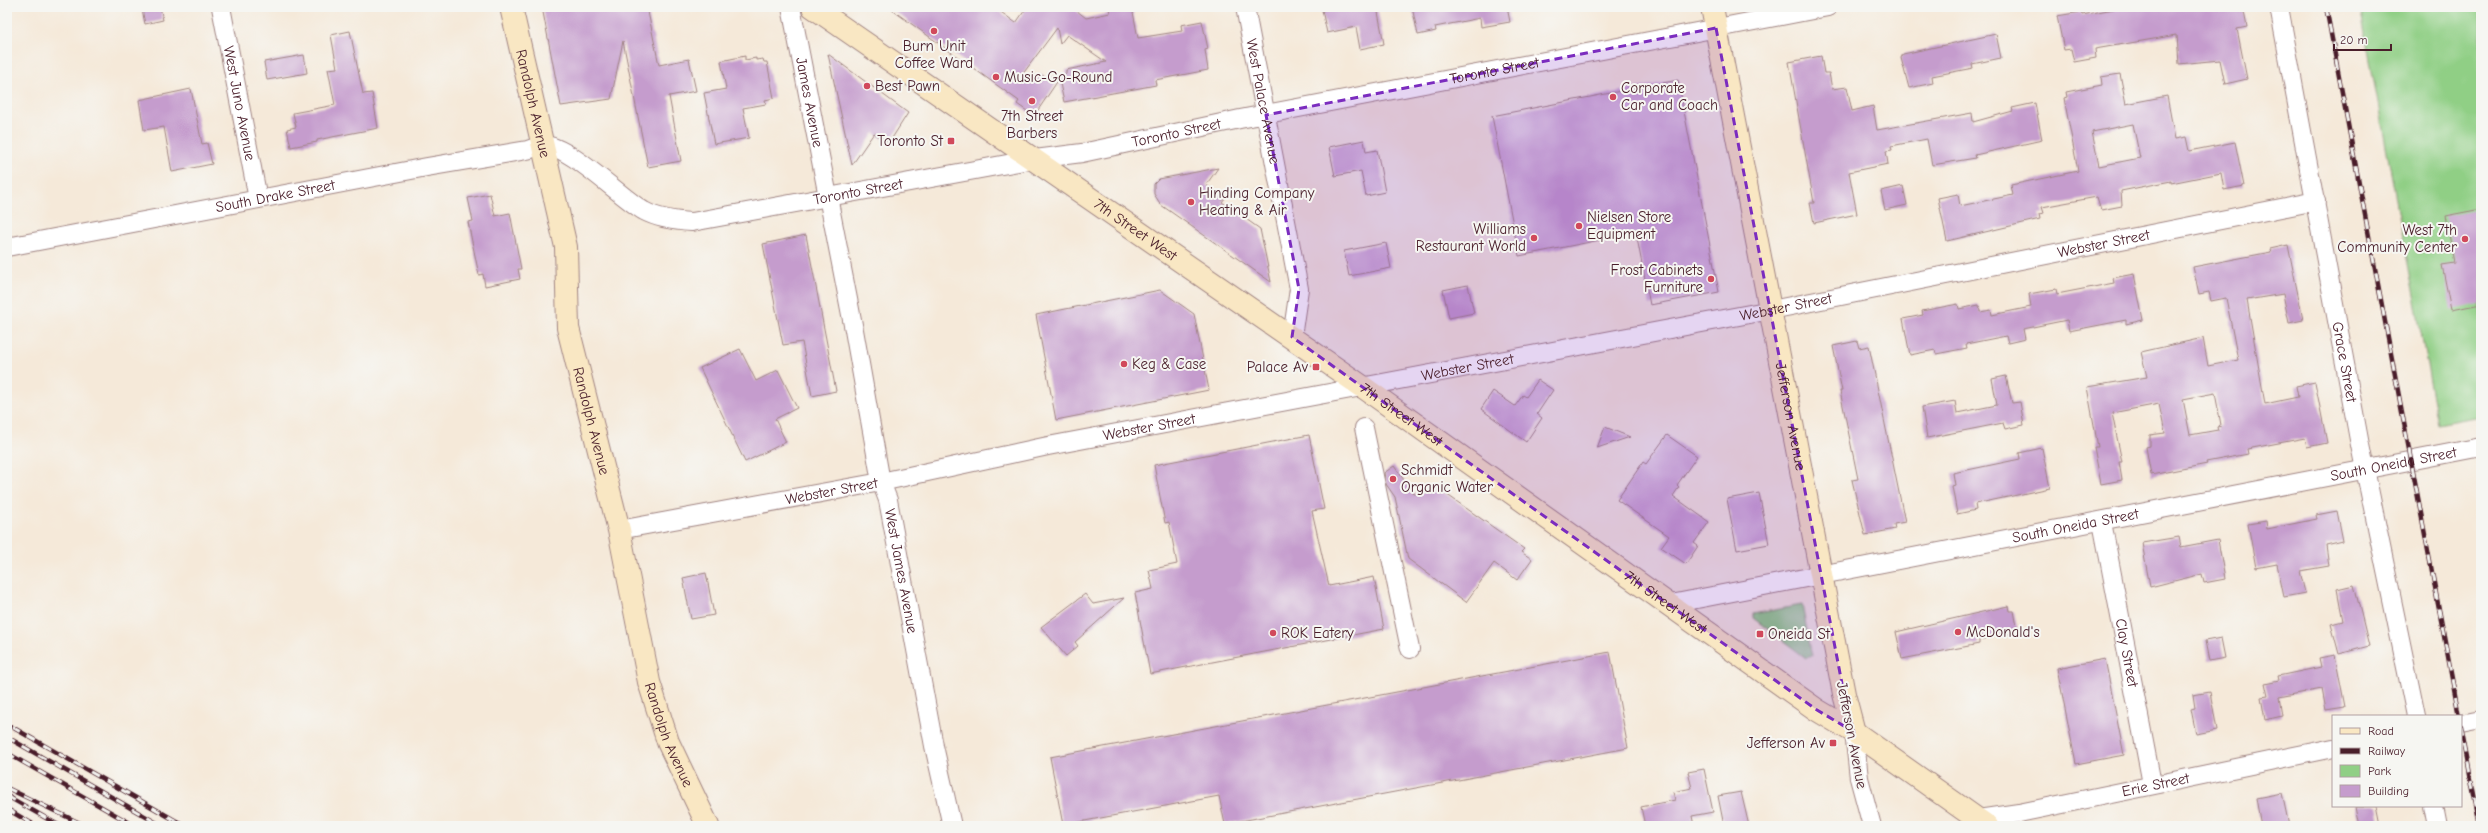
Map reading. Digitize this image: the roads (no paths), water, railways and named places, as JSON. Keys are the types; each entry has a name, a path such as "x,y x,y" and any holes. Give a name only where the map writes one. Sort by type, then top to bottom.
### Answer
{"street":[{"name":"West Juno Avenue","path":"221,7 258,199"},
{"name":"Randolph Avenue","path":"511,7 566,247 568,328 618,530 648,675 657,710 688,787 708,826"},
{"name":"James Avenue","path":"791,7 829,198"},
{"name":"7th Street West","path":"813,7 1035,158 1292,337 1670,604 1817,710 1854,732 1983,823"},
{"name":"West Palace Avenue","path":"1245,7 1299,289 1292,337"},
{"name":"Jefferson Avenue","path":"1712,7 1844,694 1854,732 1860,778 1872,826"},
{"name":"Toronto Street","path":"542,145 559,150 586,167 646,212 674,221 692,222 829,198 1035,158 1082,153 1266,115 1828,7"},
{"name":"Grace Street","path":"2279,7 2366,470 2416,715"},
{"name":"South Drake Street","path":"7,247 505,152 527,150 542,145"},
{"name":"West James Avenue","path":"829,198 881,482 888,500 934,746 952,826"},
{"name":"Webster Street","path":"618,530 881,482 1048,446 1771,310 2316,201"},
{"path":"1364,428 1410,649"},
{"name":"South Oneida Street","path":"1670,604 2102,522 2481,447"},
{"name":"Clay Street","path":"2102,522 2152,784"},
{"path":"2462,723 2481,719"},
{"name":"Erie Street","path":"1983,823 2019,813 2152,784 2332,748"},
{"path":"2433,807 2437,826"}],"railway":[{"path":"2326,7 2459,715"},
{"path":"12,727 185,826"},
{"path":"2462,732 2480,826"},
{"path":"7,737 162,826"},
{"path":"7,753 135,826"},
{"path":"7,788 86,826"},
{"path":"7,796 60,826"},
{"path":"7,809 36,826"},
{"path":"7,824 11,826"}],"place":[{"name":"Burn Unit Coffee Ward","path":"934,31"},
{"name":"Music-Go-Round","path":"996,77"},
{"name":"Best Pawn","path":"867,86"},
{"name":"Corporate Car and Coach","path":"1613,97"},
{"name":"7th Street Barbers","path":"1032,101"},
{"name":"Toronto St","path":"951,141"},
{"name":"Hinding Company Heating & Air","path":"1191,202"},
{"name":"Nielsen Store Equipment","path":"1579,226"},
{"name":"Williams Restaurant World","path":"1534,238"},
{"name":"West 7th Community Center","path":"2465,239"},
{"name":"Frost Cabinets Furniture","path":"1711,279"},
{"name":"Keg & Case","path":"1124,364"},
{"name":"Palace Av","path":"1316,367"},
{"name":"Schmidt Organic Water","path":"1393,479"},
{"name":"McDonald's","path":"1958,632"},
{"name":"ROK Eatery","path":"1273,633"},
{"name":"Oneida St","path":"1760,634"},
{"name":"Jefferson Av","path":"1833,743"}]}
